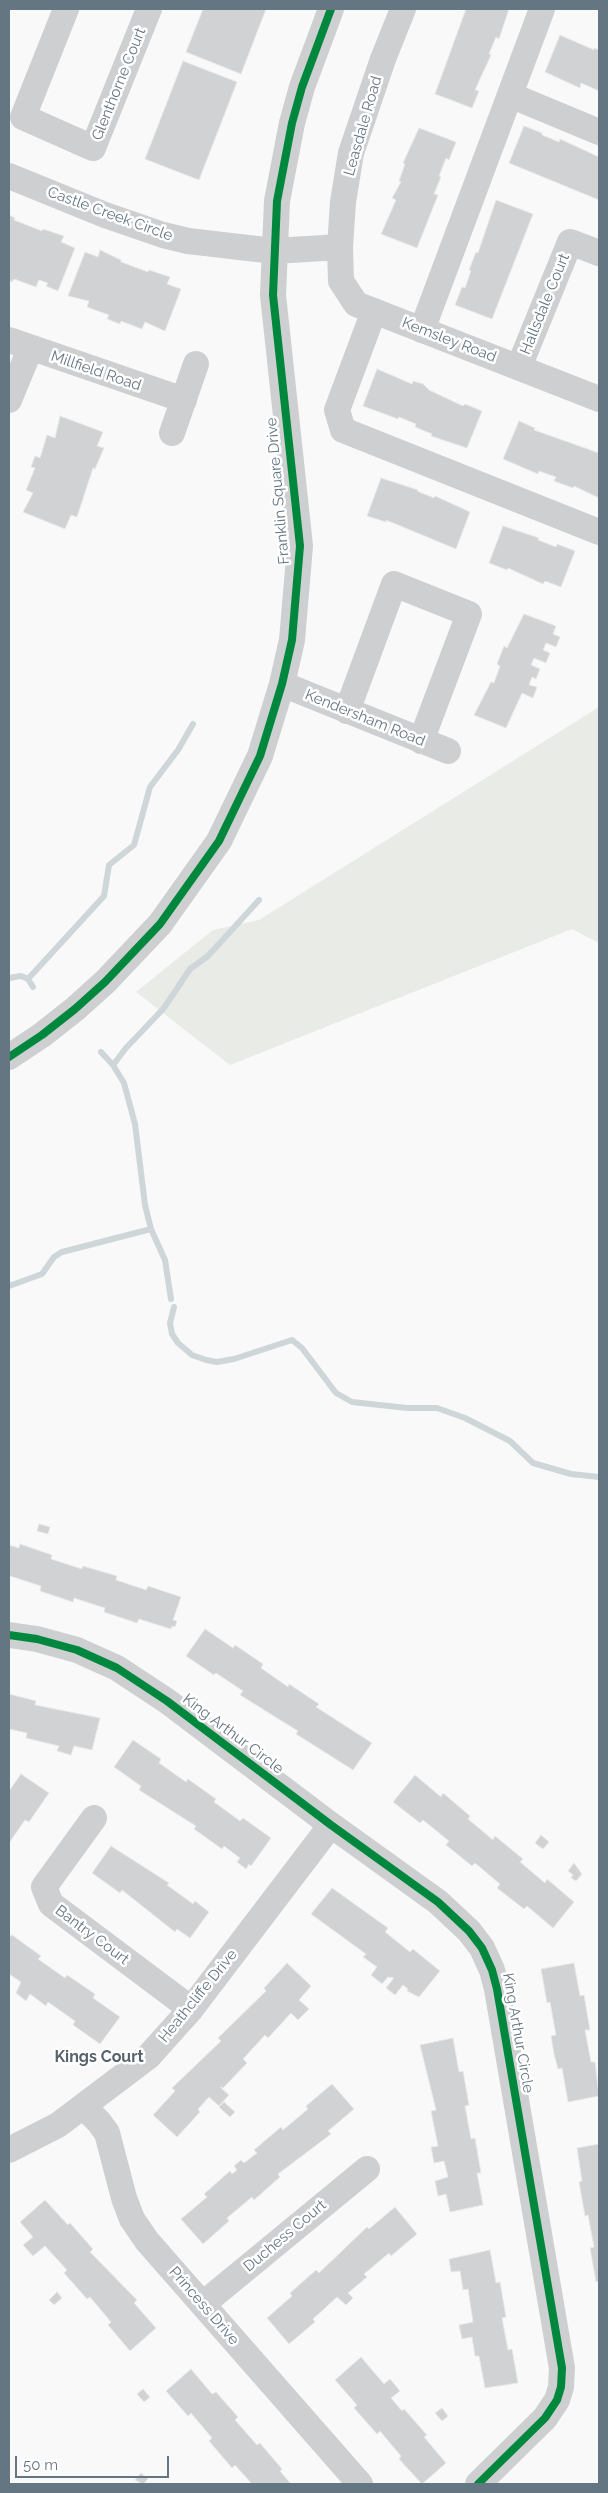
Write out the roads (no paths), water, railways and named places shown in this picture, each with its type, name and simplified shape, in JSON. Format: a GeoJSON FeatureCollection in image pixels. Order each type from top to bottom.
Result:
{"type":"FeatureCollection","features":[{"type":"Feature","properties":{"kind":"street","name":"Glenthorne Court"},"geometry":{"type":"LineString","coordinates":[[66,9],[23,117],[93,148],[149,9]]}},
{"type":"Feature","properties":{"kind":"street","name":"Franklin Square Drive"},"geometry":{"type":"LineString","coordinates":[[9,1057],[42,1035],[105,982],[160,924],[219,841],[260,756],[282,684],[292,640],[300,546],[272,295],[277,201],[290,130],[302,87],[331,9]]}},
{"type":"Feature","properties":{"kind":"street","name":"Leasdale Road"},"geometry":{"type":"LineString","coordinates":[[340,247],[343,202],[351,153],[380,67],[403,9]]}},
{"type":"Feature","properties":{"kind":"street"},"geometry":{"type":"LineString","coordinates":[[422,330],[542,9]]}},
{"type":"Feature","properties":{"kind":"street"},"geometry":{"type":"LineString","coordinates":[[510,95],[599,132]]}},
{"type":"Feature","properties":{"kind":"street","name":"Castle Creek Circle"},"geometry":{"type":"LineString","coordinates":[[9,176],[105,216],[163,235],[219,246],[274,251],[340,247]]}},
{"type":"Feature","properties":{"kind":"street","name":"Hallsdale Court"},"geometry":{"type":"LineString","coordinates":[[519,367],[570,242],[599,253]]}},
{"type":"Feature","properties":{"kind":"street","name":"Kemsley Road"},"geometry":{"type":"LineString","coordinates":[[340,247],[341,281],[356,304],[599,398]]}},
{"type":"Feature","properties":{"kind":"street"},"geometry":{"type":"LineString","coordinates":[[374,311],[337,410],[343,430],[599,532]]}},
{"type":"Feature","properties":{"kind":"street"},"geometry":{"type":"LineString","coordinates":[[9,400],[19,344]]}},
{"type":"Feature","properties":{"kind":"street","name":"Millfield Road"},"geometry":{"type":"LineString","coordinates":[[19,344],[184,400]]}},
{"type":"Feature","properties":{"kind":"street"},"geometry":{"type":"LineString","coordinates":[[172,433],[196,364]]}},
{"type":"Feature","properties":{"kind":"street"},"geometry":{"type":"LineString","coordinates":[[347,710],[394,584],[469,614],[421,740]]}},
{"type":"Feature","properties":{"kind":"street","name":"Kendersham Road"},"geometry":{"type":"LineString","coordinates":[[282,684],[448,751]]}},
{"type":"Feature","properties":{"kind":"street","name":"King Arthur Circle"},"geometry":{"type":"LineString","coordinates":[[9,1635],[37,1639],[77,1650],[116,1668],[166,1701],[438,1902],[457,1919],[482,1948],[492,1970],[497,1989],[562,2368],[562,2387],[557,2400],[544,2418],[478,2484]]}},
{"type":"Feature","properties":{"kind":"street","name":"Bantry Court"},"geometry":{"type":"LineString","coordinates":[[94,1818],[44,1887],[50,1904],[191,2009]]}},
{"type":"Feature","properties":{"kind":"street","name":"Heathcliffe Drive"},"geometry":{"type":"LineString","coordinates":[[9,2150],[58,2125],[84,2107],[148,2056],[191,2009],[330,1824]]}},
{"type":"Feature","properties":{"kind":"street","name":"Princess Drive"},"geometry":{"type":"LineString","coordinates":[[84,2107],[107,2133],[117,2176],[132,2219],[147,2242],[360,2484]]}},
{"type":"Feature","properties":{"kind":"street","name":"Duchess Court"},"geometry":{"type":"LineString","coordinates":[[203,2304],[367,2169]]}},
{"type":"Feature","properties":{"kind":"waterway"},"geometry":{"type":"LineString","coordinates":[[28,979],[104,896],[109,865],[134,845],[150,787],[178,750],[193,724]]}},
{"type":"Feature","properties":{"kind":"waterway"},"geometry":{"type":"LineString","coordinates":[[113,1065],[126,1048],[164,1008],[190,969],[208,956],[259,900]]}},
{"type":"Feature","properties":{"kind":"waterway"},"geometry":{"type":"LineString","coordinates":[[9,978],[21,976],[28,979],[33,987]]}},
{"type":"Feature","properties":{"kind":"waterway"},"geometry":{"type":"LineString","coordinates":[[101,1052],[113,1065],[124,1083],[135,1124],[145,1205],[151,1229],[165,1260],[171,1299]]}},
{"type":"Feature","properties":{"kind":"waterway"},"geometry":{"type":"LineString","coordinates":[[9,1286],[42,1274],[54,1257],[62,1252],[151,1229]]}},
{"type":"Feature","properties":{"kind":"waterway"},"geometry":{"type":"LineString","coordinates":[[174,1307],[170,1323],[172,1334],[178,1343],[192,1355],[217,1362],[234,1359],[292,1340],[302,1348],[336,1393],[352,1402],[407,1408],[437,1408],[465,1418],[510,1441],[533,1463],[571,1474],[599,1477]]}},
{"type":"Feature","properties":{"kind":"district","name":"Kings Court"},"geometry":{"type":"Point","coordinates":[99,2057]}}]}
